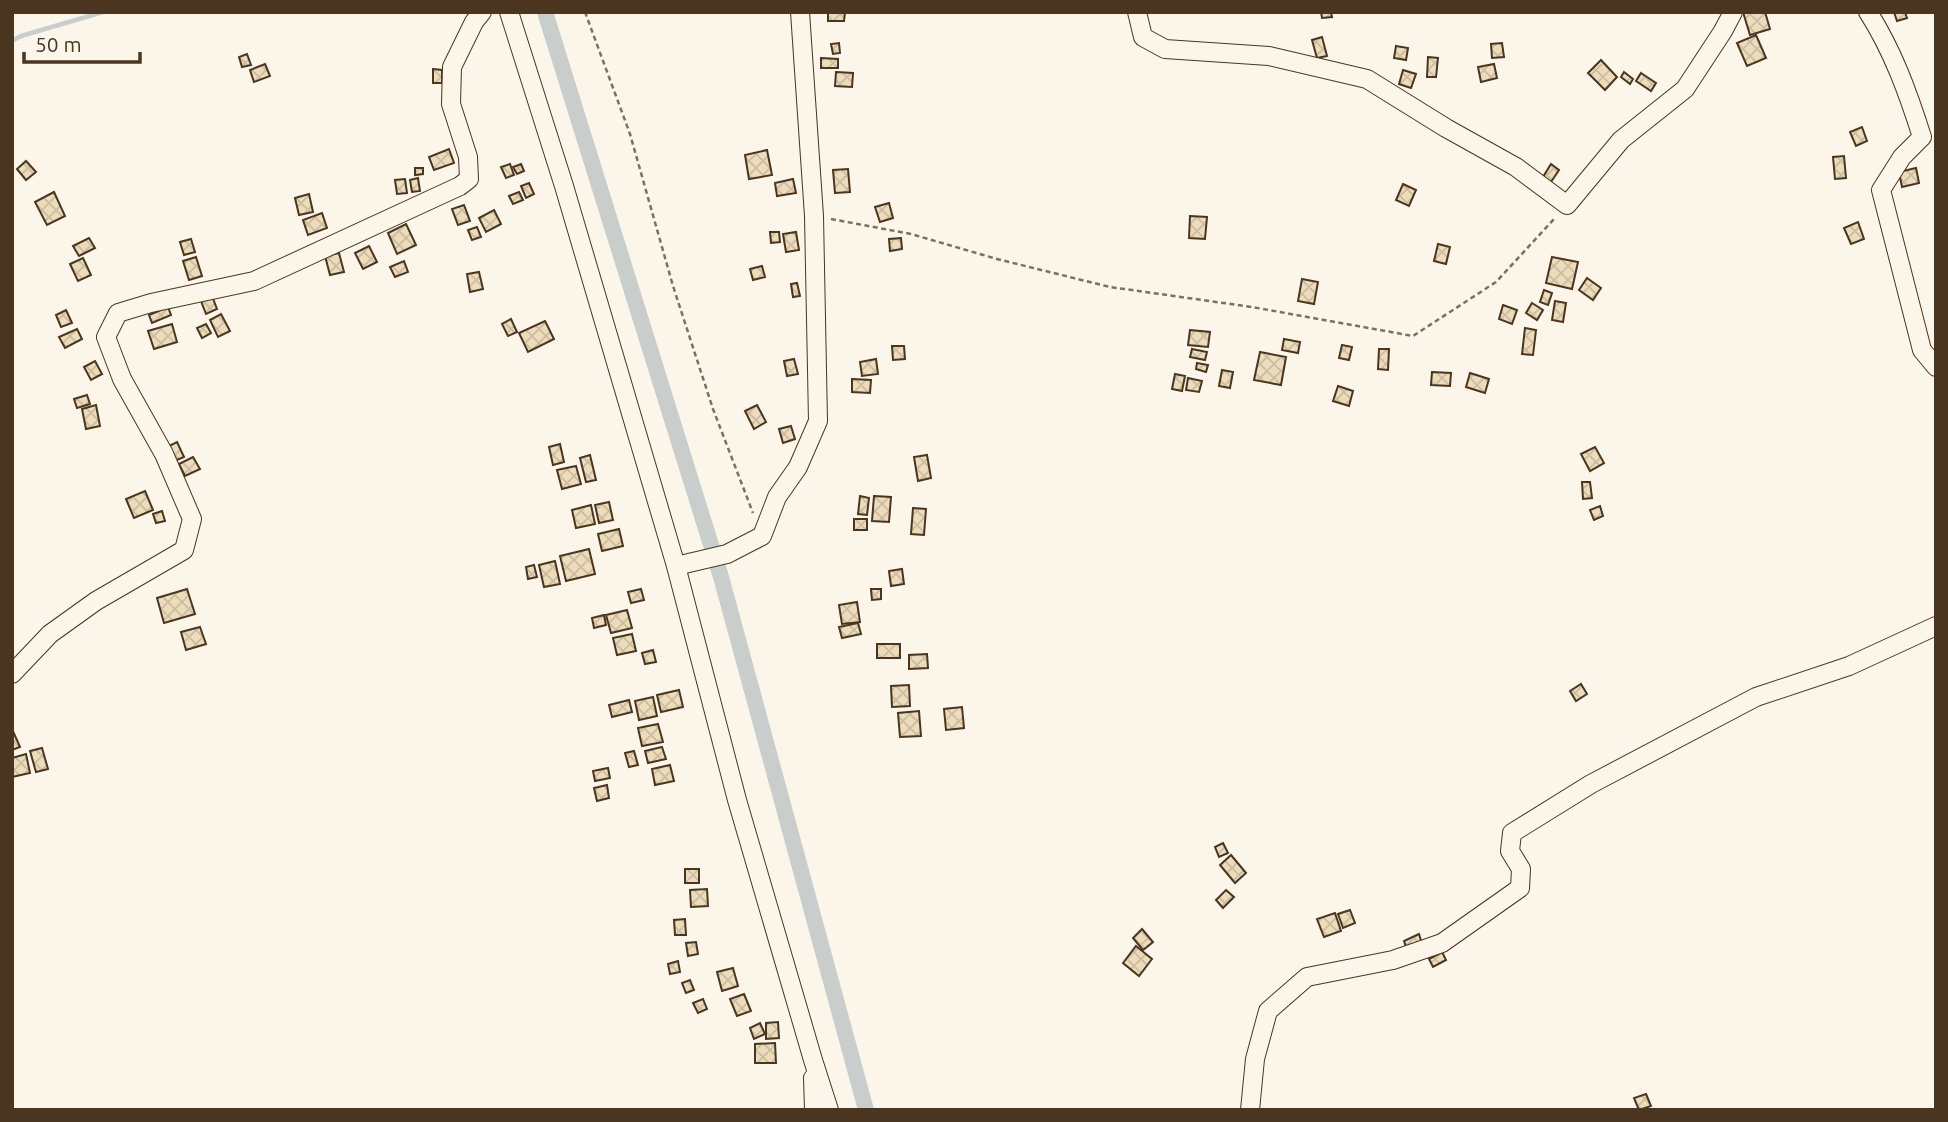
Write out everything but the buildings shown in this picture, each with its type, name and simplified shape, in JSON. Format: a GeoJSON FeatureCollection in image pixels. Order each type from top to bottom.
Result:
{"type":"FeatureCollection","features":[{"type":"Feature","properties":{"kind":"street"},"geometry":{"type":"LineString","coordinates":[[12,674],[50,634],[96,601],[184,550],[192,519],[164,454],[122,379],[106,337],[118,313],[150,303],[254,281],[460,186],[469,179],[468,156],[451,104],[452,67],[474,22],[482,12]]}},
{"type":"Feature","properties":{"kind":"street"},"geometry":{"type":"LineString","coordinates":[[509,12],[683,565],[737,800],[829,1110]]}},
{"type":"Feature","properties":{"kind":"street"},"geometry":{"type":"LineString","coordinates":[[683,565],[727,554],[762,536],[778,497],[798,467],[818,421],[814,216],[800,12]]}},
{"type":"Feature","properties":{"kind":"street"},"geometry":{"type":"LineString","coordinates":[[1137,12],[1143,37],[1165,49],[1269,56],[1367,79],[1516,167],[1567,205],[1620,140],[1685,89],[1733,12]]}},
{"type":"Feature","properties":{"kind":"street"},"geometry":{"type":"LineString","coordinates":[[1868,12],[1884,36],[1908,92],[1922,137],[1902,157],[1881,190],[1922,350],[1936,367]]}},
{"type":"Feature","properties":{"kind":"street"},"geometry":{"type":"LineString","coordinates":[[1250,1110],[1255,1059],[1268,1011],[1307,977],[1393,960],[1442,943],[1520,888],[1521,869],[1510,851],[1512,833],[1591,784],[1756,697],[1849,666],[1936,626]]}},
{"type":"Feature","properties":{"kind":"street"},"geometry":{"type":"LineString","coordinates":[[813,1060],[814,1110]]}},
{"type":"Feature","properties":{"kind":"path"},"geometry":{"type":"LineString","coordinates":[[585,12],[630,134],[673,286],[713,409],[762,536]]}},
{"type":"Feature","properties":{"kind":"path"},"geometry":{"type":"LineString","coordinates":[[814,216],[911,234],[997,259],[1110,286],[1252,307],[1413,336],[1496,282],[1567,205]]}},
{"type":"Feature","properties":{"kind":"waterway"},"geometry":{"type":"LineString","coordinates":[[12,41],[103,12]]}},
{"type":"Feature","properties":{"kind":"waterway"},"geometry":{"type":"LineString","coordinates":[[545,12],[721,577],[866,1110]]}}]}
